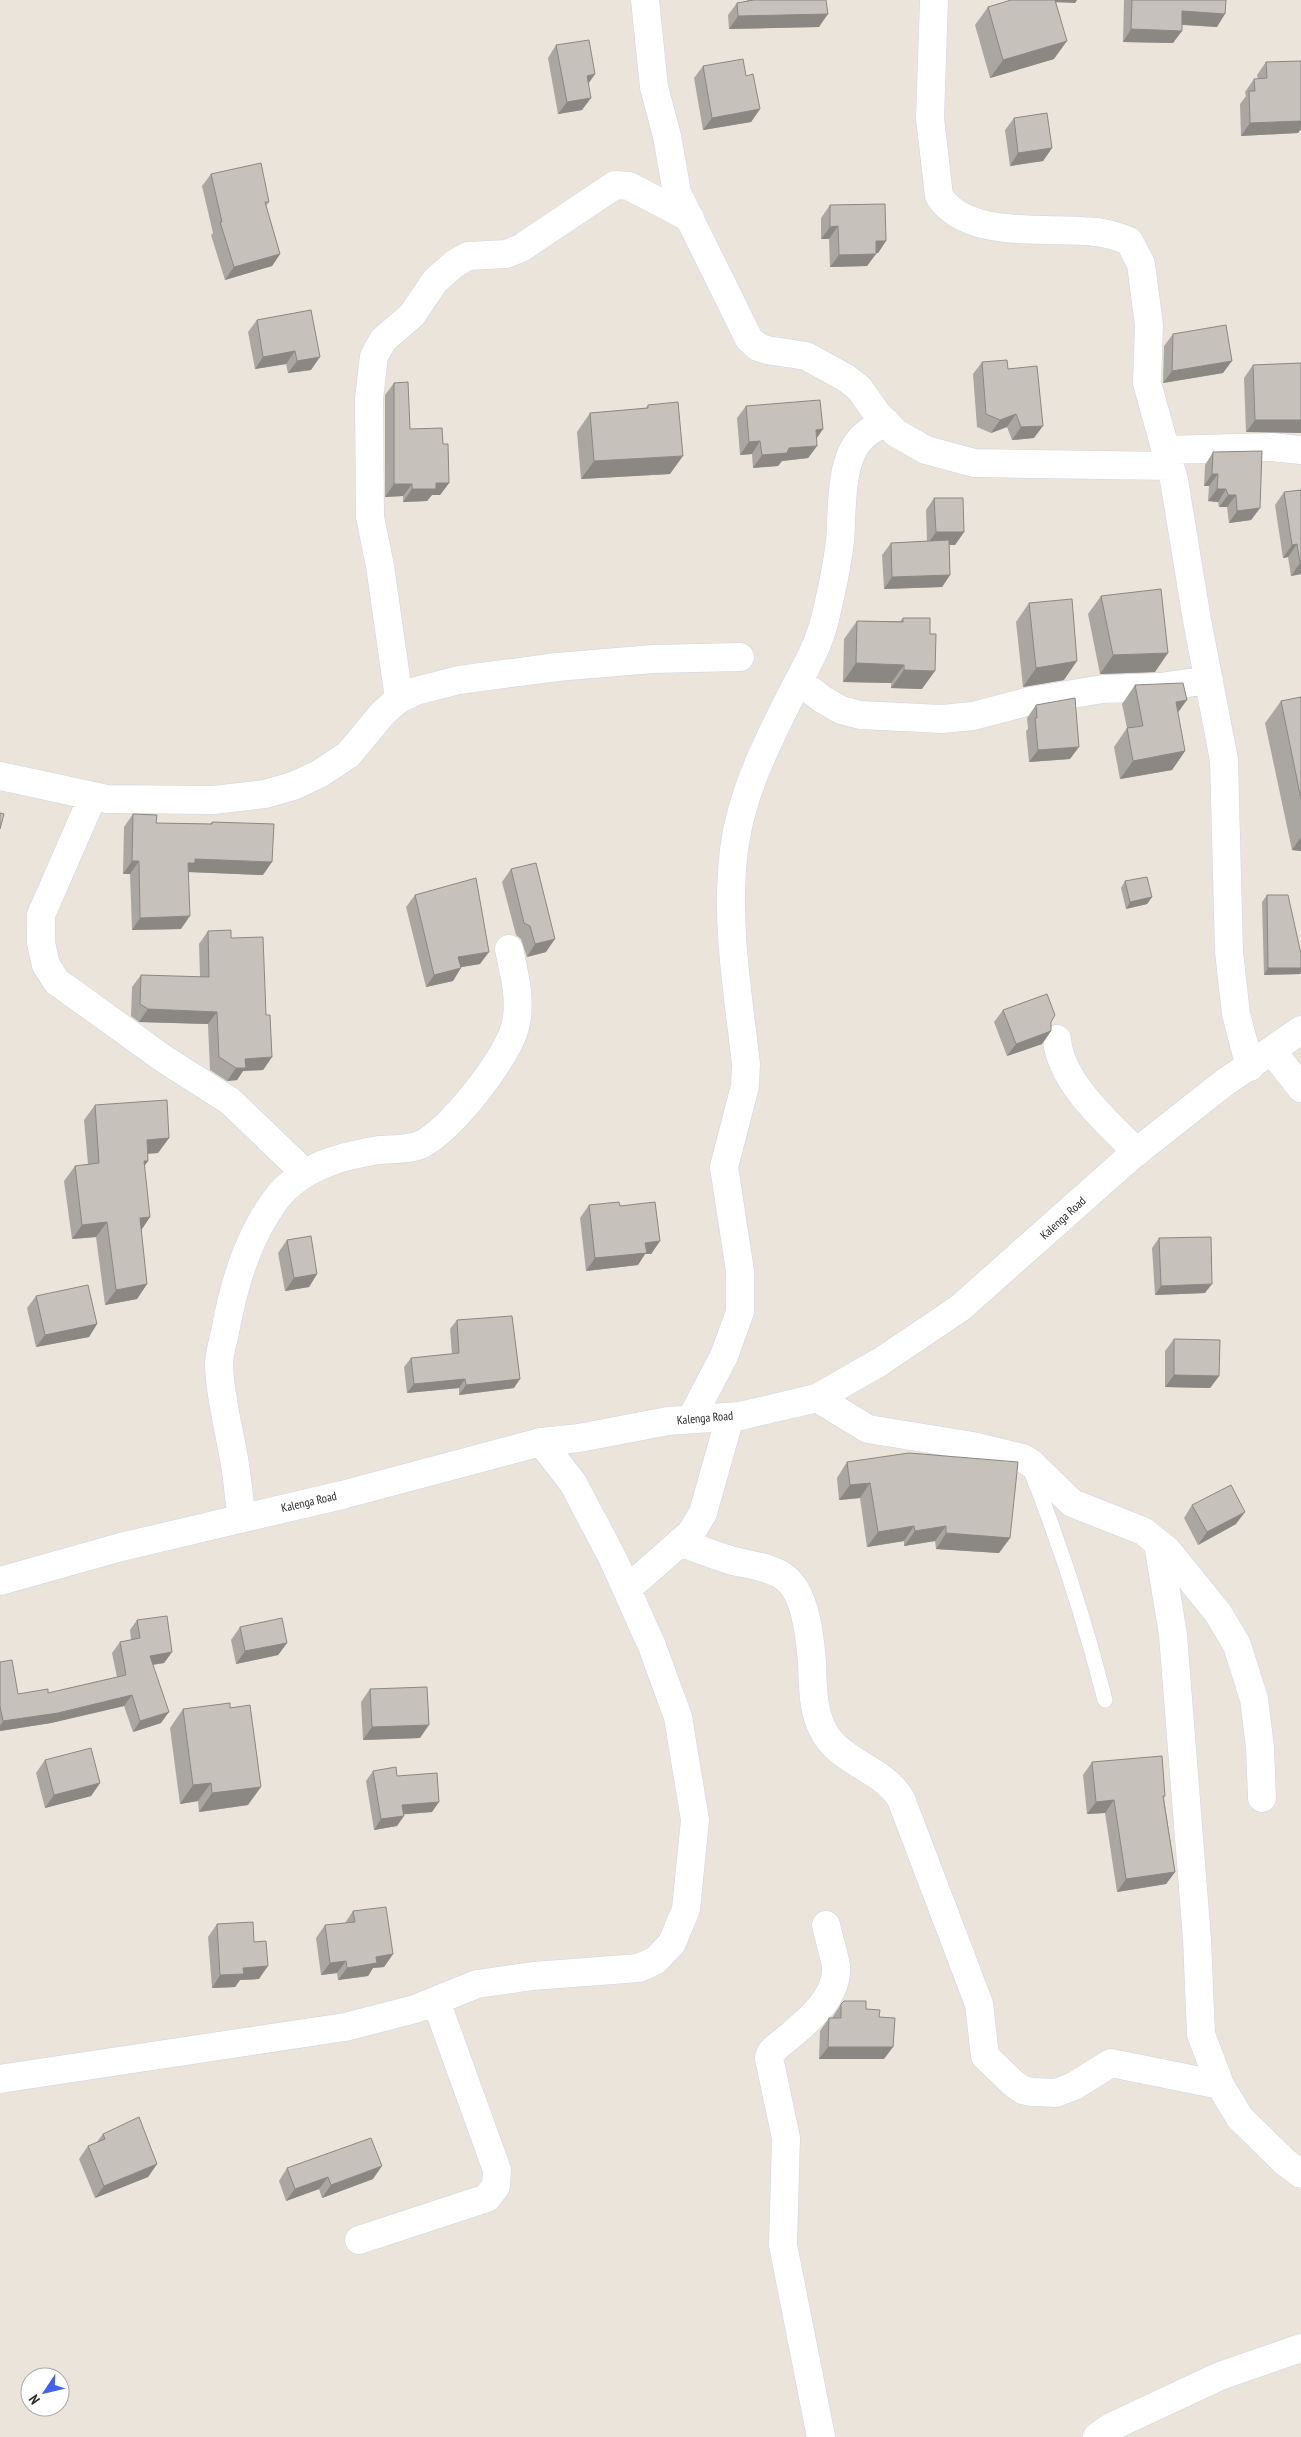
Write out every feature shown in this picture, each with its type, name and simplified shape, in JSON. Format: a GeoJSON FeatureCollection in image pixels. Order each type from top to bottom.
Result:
{"type":"FeatureCollection","features":[{"type":"Feature","properties":{"kind":"street"},"geometry":{"type":"LineString","coordinates":[[645,0],[654,87],[667,136],[677,193],[749,339],[758,347],[806,356],[835,371],[859,388],[896,433],[926,450],[974,463],[1168,458],[1262,448],[1301,450]]}},
{"type":"Feature","properties":{"kind":"street"},"geometry":{"type":"LineString","coordinates":[[934,0],[930,118],[940,196],[956,215],[977,222],[1009,229],[1098,232],[1129,242],[1141,264],[1149,324],[1147,383],[1168,458],[1224,760],[1229,952],[1236,1014],[1250,1067]]}},
{"type":"Feature","properties":{"kind":"street"},"geometry":{"type":"LineString","coordinates":[[399,699],[380,566],[370,517],[369,400],[376,349],[383,340],[412,315],[435,281],[454,264],[468,256],[506,254],[521,248],[616,185],[629,186],[690,218]]}},
{"type":"Feature","properties":{"kind":"street"},"geometry":{"type":"LineString","coordinates":[[691,1419],[724,1356],[740,1312],[740,1272],[724,1167],[745,1086],[746,1064],[729,919],[734,851],[739,815],[759,758],[799,681],[825,621],[840,542],[842,497],[847,466],[858,443],[865,435],[886,422]]}},
{"type":"Feature","properties":{"kind":"street"},"geometry":{"type":"LineString","coordinates":[[0,776],[107,799],[213,800],[264,794],[293,786],[319,774],[348,755],[383,713],[399,699],[416,691],[459,680],[558,667],[653,659],[740,657]]}},
{"type":"Feature","properties":{"kind":"street"},"geometry":{"type":"LineString","coordinates":[[799,681],[822,699],[842,710],[860,716],[942,719],[973,716],[1030,701],[1103,689],[1160,687],[1208,680]]}},
{"type":"Feature","properties":{"kind":"street"},"geometry":{"type":"LineString","coordinates":[[93,796],[41,914],[41,943],[46,965],[57,982],[164,1059],[230,1101],[305,1173]]}},
{"type":"Feature","properties":{"kind":"street"},"geometry":{"type":"LineString","coordinates":[[242,1518],[235,1465],[222,1400],[219,1363],[232,1293],[246,1252],[276,1200],[294,1180],[330,1161],[377,1151],[419,1146],[440,1133],[468,1102],[508,1047],[516,1024],[518,997],[509,949]]}},
{"type":"Feature","properties":{"kind":"street","name":"Kalenga Road"},"geometry":{"type":"LineString","coordinates":[[0,1581],[121,1547],[342,1495],[541,1442],[579,1438],[668,1421],[730,1417],[817,1398],[880,1362],[960,1308],[1137,1152],[1224,1083],[1250,1067],[1301,1030]]}},
{"type":"Feature","properties":{"kind":"street"},"geometry":{"type":"LineString","coordinates":[[1057,1039],[1058,1054],[1071,1077],[1100,1115],[1137,1152]]}},
{"type":"Feature","properties":{"kind":"street"},"geometry":{"type":"LineString","coordinates":[[1272,1050],[1301,1088]]}},
{"type":"Feature","properties":{"kind":"street"},"geometry":{"type":"LineString","coordinates":[[817,1398],[868,1429],[973,1446],[1026,1460],[1072,1503],[1143,1531],[1167,1550],[1201,1591],[1237,1645],[1254,1699],[1260,1747],[1262,1798]]}},
{"type":"Feature","properties":{"kind":"street"},"geometry":{"type":"LineString","coordinates":[[627,1589],[691,1533],[703,1513],[730,1417]]}},
{"type":"Feature","properties":{"kind":"street"},"geometry":{"type":"LineString","coordinates":[[0,2079],[345,2027],[415,2009],[486,1983],[532,1976],[639,1968],[656,1960],[672,1943],[686,1909],[695,1820],[678,1717],[652,1646],[627,1589],[573,1483],[541,1442]]}},
{"type":"Feature","properties":{"kind":"street"},"geometry":{"type":"LineString","coordinates":[[680,1542],[728,1560],[775,1572],[792,1584],[799,1596],[810,1638],[815,1709],[824,1732],[833,1746],[891,1787],[901,1799],[979,2004],[982,2048],[990,2062],[1014,2084],[1023,2090],[1032,2092],[1056,2093],[1074,2086],[1110,2063],[1220,2085]]}},
{"type":"Feature","properties":{"kind":"street"},"geometry":{"type":"LineString","coordinates":[[1158,1543],[1173,1635],[1197,1939],[1201,2034],[1220,2085],[1240,2118],[1285,2162],[1301,2174]]}},
{"type":"Feature","properties":{"kind":"street"},"geometry":{"type":"LineString","coordinates":[[821,2437],[783,2245],[786,2138],[769,2058],[771,2052],[819,2007],[830,1993],[836,1968],[826,1925]]}},
{"type":"Feature","properties":{"kind":"street"},"geometry":{"type":"LineString","coordinates":[[358,2240],[487,2198],[496,2186],[497,2170],[436,2001]]}},
{"type":"Feature","properties":{"kind":"street"},"geometry":{"type":"LineString","coordinates":[[1097,2437],[1111,2427],[1220,2376],[1301,2348]]}},
{"type":"Feature","properties":{"kind":"lane"},"geometry":{"type":"LineString","coordinates":[[1026,1460],[1052,1524],[1087,1629],[1105,1700]]}},
{"type":"Feature","properties":{"kind":"building"},"geometry":{"type":"Polygon","coordinates":[[[754,0],[826,0],[828,14],[738,16],[737,3],[754,0]]]}},
{"type":"Feature","properties":{"kind":"building"},"geometry":{"type":"Polygon","coordinates":[[[1011,0],[1055,0],[1067,41],[1003,60],[988,7],[1011,0]]]}},
{"type":"Feature","properties":{"kind":"building"},"geometry":{"type":"Polygon","coordinates":[[[1132,0],[1226,0],[1225,14],[1182,11],[1182,31],[1131,29],[1132,0]]]}},
{"type":"Feature","properties":{"kind":"building"},"geometry":{"type":"Polygon","coordinates":[[[589,40],[595,74],[587,76],[591,98],[567,102],[556,45],[589,40]]]}},
{"type":"Feature","properties":{"kind":"building"},"geometry":{"type":"Polygon","coordinates":[[[743,59],[746,76],[753,74],[760,109],[712,118],[703,66],[743,59]]]}},
{"type":"Feature","properties":{"kind":"building"},"geometry":{"type":"Polygon","coordinates":[[[1301,61],[1301,121],[1250,123],[1249,91],[1255,91],[1254,79],[1267,78],[1266,62],[1301,61]]]}},
{"type":"Feature","properties":{"kind":"building"},"geometry":{"type":"Polygon","coordinates":[[[1047,113],[1052,148],[1018,153],[1014,118],[1047,113]]]}},
{"type":"Feature","properties":{"kind":"building"},"geometry":{"type":"Polygon","coordinates":[[[261,163],[269,202],[265,202],[280,254],[234,267],[220,222],[222,222],[211,174],[261,163]]]}},
{"type":"Feature","properties":{"kind":"building"},"geometry":{"type":"Polygon","coordinates":[[[885,204],[886,241],[876,241],[876,254],[839,255],[838,226],[830,227],[830,205],[885,204]]]}},
{"type":"Feature","properties":{"kind":"building"},"geometry":{"type":"Polygon","coordinates":[[[311,310],[320,357],[297,361],[295,351],[263,357],[257,320],[311,310]]]}},
{"type":"Feature","properties":{"kind":"building"},"geometry":{"type":"Polygon","coordinates":[[[1226,325],[1232,361],[1172,371],[1173,334],[1226,325]]]}},
{"type":"Feature","properties":{"kind":"building"},"geometry":{"type":"Polygon","coordinates":[[[1007,360],[1008,369],[1037,366],[1043,426],[1021,427],[1016,414],[1000,420],[986,414],[982,362],[1007,360]]]}},
{"type":"Feature","properties":{"kind":"building"},"geometry":{"type":"Polygon","coordinates":[[[1301,363],[1301,420],[1255,420],[1253,365],[1301,363]]]}},
{"type":"Feature","properties":{"kind":"building"},"geometry":{"type":"Polygon","coordinates":[[[408,382],[410,429],[442,428],[443,444],[448,444],[449,483],[436,483],[436,489],[412,489],[412,484],[394,484],[394,383],[408,382]]]}},
{"type":"Feature","properties":{"kind":"building"},"geometry":{"type":"Polygon","coordinates":[[[820,400],[823,429],[816,430],[817,446],[789,448],[787,453],[762,455],[760,441],[749,442],[746,406],[820,400]]]}},
{"type":"Feature","properties":{"kind":"building"},"geometry":{"type":"Polygon","coordinates":[[[678,402],[683,456],[594,461],[590,413],[648,408],[648,405],[678,402]]]}},
{"type":"Feature","properties":{"kind":"building"},"geometry":{"type":"Polygon","coordinates":[[[1262,451],[1260,508],[1237,511],[1236,495],[1228,495],[1226,489],[1217,489],[1218,474],[1212,474],[1213,452],[1262,451]]]}},
{"type":"Feature","properties":{"kind":"building"},"geometry":{"type":"Polygon","coordinates":[[[1301,490],[1300,563],[1297,544],[1292,545],[1284,492],[1301,490]]]}},
{"type":"Feature","properties":{"kind":"building"},"geometry":{"type":"Polygon","coordinates":[[[934,498],[963,498],[964,532],[936,532],[934,498]]]}},
{"type":"Feature","properties":{"kind":"building"},"geometry":{"type":"Polygon","coordinates":[[[949,540],[950,575],[892,577],[891,543],[949,540]]]}},
{"type":"Feature","properties":{"kind":"building"},"geometry":{"type":"Polygon","coordinates":[[[1161,589],[1168,653],[1113,655],[1101,596],[1161,589]]]}},
{"type":"Feature","properties":{"kind":"building"},"geometry":{"type":"Polygon","coordinates":[[[1072,599],[1077,661],[1036,668],[1029,603],[1072,599]]]}},
{"type":"Feature","properties":{"kind":"building"},"geometry":{"type":"Polygon","coordinates":[[[903,618],[930,618],[930,634],[936,634],[935,671],[904,670],[904,665],[856,663],[857,621],[903,622],[903,618]]]}},
{"type":"Feature","properties":{"kind":"building"},"geometry":{"type":"Polygon","coordinates":[[[1183,683],[1187,700],[1176,702],[1185,751],[1133,761],[1127,728],[1143,726],[1135,685],[1183,683]]]}},
{"type":"Feature","properties":{"kind":"building"},"geometry":{"type":"Polygon","coordinates":[[[1301,697],[1301,799],[1281,701],[1301,697]]]}},
{"type":"Feature","properties":{"kind":"building"},"geometry":{"type":"Polygon","coordinates":[[[1075,698],[1079,747],[1038,750],[1035,718],[1037,718],[1036,705],[1075,698]]]}},
{"type":"Feature","properties":{"kind":"building"},"geometry":{"type":"Polygon","coordinates":[[[0,813],[4,814],[0,829],[0,813]]]}},
{"type":"Feature","properties":{"kind":"building"},"geometry":{"type":"Polygon","coordinates":[[[133,814],[157,815],[156,823],[274,824],[272,862],[195,859],[195,863],[188,863],[190,916],[140,918],[139,861],[132,861],[133,814]]]}},
{"type":"Feature","properties":{"kind":"building"},"geometry":{"type":"Polygon","coordinates":[[[536,863],[555,939],[535,944],[530,926],[524,923],[511,869],[536,863]]]}},
{"type":"Feature","properties":{"kind":"building"},"geometry":{"type":"Polygon","coordinates":[[[1147,877],[1152,897],[1130,902],[1125,881],[1147,877]]]}},
{"type":"Feature","properties":{"kind":"building"},"geometry":{"type":"Polygon","coordinates":[[[476,878],[489,952],[458,957],[461,968],[434,975],[415,895],[476,878]]]}},
{"type":"Feature","properties":{"kind":"building"},"geometry":{"type":"Polygon","coordinates":[[[1267,895],[1288,895],[1301,954],[1301,968],[1268,968],[1267,895]]]}},
{"type":"Feature","properties":{"kind":"building"},"geometry":{"type":"Polygon","coordinates":[[[231,930],[231,938],[263,937],[266,1015],[270,1015],[272,1057],[245,1059],[246,1068],[236,1068],[219,1057],[217,1012],[148,1009],[140,1004],[141,975],[209,977],[208,931],[231,930]]]}},
{"type":"Feature","properties":{"kind":"building"},"geometry":{"type":"Polygon","coordinates":[[[1047,994],[1055,1015],[1051,1022],[1051,1031],[1016,1044],[1003,1010],[1047,994]]]}},
{"type":"Feature","properties":{"kind":"building"},"geometry":{"type":"Polygon","coordinates":[[[167,1100],[169,1138],[147,1140],[148,1161],[144,1161],[150,1217],[140,1218],[147,1284],[116,1290],[107,1222],[82,1225],[75,1166],[99,1163],[95,1105],[167,1100]]]}},
{"type":"Feature","properties":{"kind":"building"},"geometry":{"type":"Polygon","coordinates":[[[619,1202],[620,1206],[655,1202],[660,1241],[645,1243],[647,1253],[595,1258],[589,1205],[619,1202]]]}},
{"type":"Feature","properties":{"kind":"building"},"geometry":{"type":"Polygon","coordinates":[[[311,1236],[317,1274],[294,1278],[287,1240],[311,1236]]]}},
{"type":"Feature","properties":{"kind":"building"},"geometry":{"type":"Polygon","coordinates":[[[1211,1237],[1212,1284],[1161,1286],[1159,1238],[1211,1237]]]}},
{"type":"Feature","properties":{"kind":"building"},"geometry":{"type":"Polygon","coordinates":[[[88,1285],[97,1324],[45,1335],[36,1296],[88,1285]]]}},
{"type":"Feature","properties":{"kind":"building"},"geometry":{"type":"Polygon","coordinates":[[[512,1316],[520,1379],[466,1385],[465,1379],[414,1384],[411,1358],[459,1353],[457,1320],[512,1316]]]}},
{"type":"Feature","properties":{"kind":"building"},"geometry":{"type":"Polygon","coordinates":[[[1174,1339],[1220,1340],[1219,1376],[1174,1375],[1174,1339]]]}},
{"type":"Feature","properties":{"kind":"building"},"geometry":{"type":"Polygon","coordinates":[[[909,1453],[1018,1462],[1010,1538],[946,1533],[946,1526],[915,1531],[914,1526],[878,1532],[870,1483],[850,1485],[847,1462],[909,1453]]]}},
{"type":"Feature","properties":{"kind":"building"},"geometry":{"type":"Polygon","coordinates":[[[1231,1485],[1245,1512],[1207,1532],[1192,1505],[1231,1485]]]}},
{"type":"Feature","properties":{"kind":"building"},"geometry":{"type":"Polygon","coordinates":[[[167,1616],[172,1652],[150,1656],[169,1712],[140,1721],[132,1695],[58,1713],[3,1721],[0,1706],[0,1662],[12,1660],[18,1694],[48,1689],[48,1693],[126,1675],[120,1642],[140,1638],[137,1620],[167,1616]]]}},
{"type":"Feature","properties":{"kind":"building"},"geometry":{"type":"Polygon","coordinates":[[[282,1618],[287,1643],[245,1651],[240,1627],[282,1618]]]}},
{"type":"Feature","properties":{"kind":"building"},"geometry":{"type":"Polygon","coordinates":[[[427,1687],[429,1725],[372,1727],[370,1689],[427,1687]]]}},
{"type":"Feature","properties":{"kind":"building"},"geometry":{"type":"Polygon","coordinates":[[[230,1703],[230,1708],[250,1705],[261,1787],[212,1793],[211,1783],[193,1785],[183,1709],[230,1703]]]}},
{"type":"Feature","properties":{"kind":"building"},"geometry":{"type":"Polygon","coordinates":[[[91,1748],[100,1783],[54,1795],[45,1760],[91,1748]]]}},
{"type":"Feature","properties":{"kind":"building"},"geometry":{"type":"Polygon","coordinates":[[[1162,1756],[1165,1796],[1163,1796],[1175,1872],[1126,1879],[1114,1800],[1096,1802],[1092,1762],[1162,1756]]]}},
{"type":"Feature","properties":{"kind":"building"},"geometry":{"type":"Polygon","coordinates":[[[396,1767],[397,1776],[437,1773],[439,1802],[402,1805],[404,1816],[381,1819],[373,1771],[396,1767]]]}},
{"type":"Feature","properties":{"kind":"building"},"geometry":{"type":"Polygon","coordinates":[[[386,1907],[393,1954],[376,1957],[377,1963],[347,1968],[346,1961],[330,1963],[325,1925],[355,1922],[353,1911],[386,1907]]]}},
{"type":"Feature","properties":{"kind":"building"},"geometry":{"type":"Polygon","coordinates":[[[253,1922],[254,1942],[266,1941],[268,1966],[243,1968],[244,1974],[220,1975],[217,1924],[253,1922]]]}},
{"type":"Feature","properties":{"kind":"building"},"geometry":{"type":"Polygon","coordinates":[[[844,2001],[866,2001],[866,2009],[880,2010],[879,2017],[895,2018],[893,2047],[828,2047],[829,2018],[841,2018],[841,2004],[844,2001]]]}},
{"type":"Feature","properties":{"kind":"building"},"geometry":{"type":"Polygon","coordinates":[[[139,2117],[157,2164],[104,2186],[88,2146],[105,2139],[103,2134],[139,2117]]]}},
{"type":"Feature","properties":{"kind":"building"},"geometry":{"type":"Polygon","coordinates":[[[371,2138],[382,2166],[331,2185],[328,2177],[295,2189],[287,2168],[371,2138]]]}}]}
